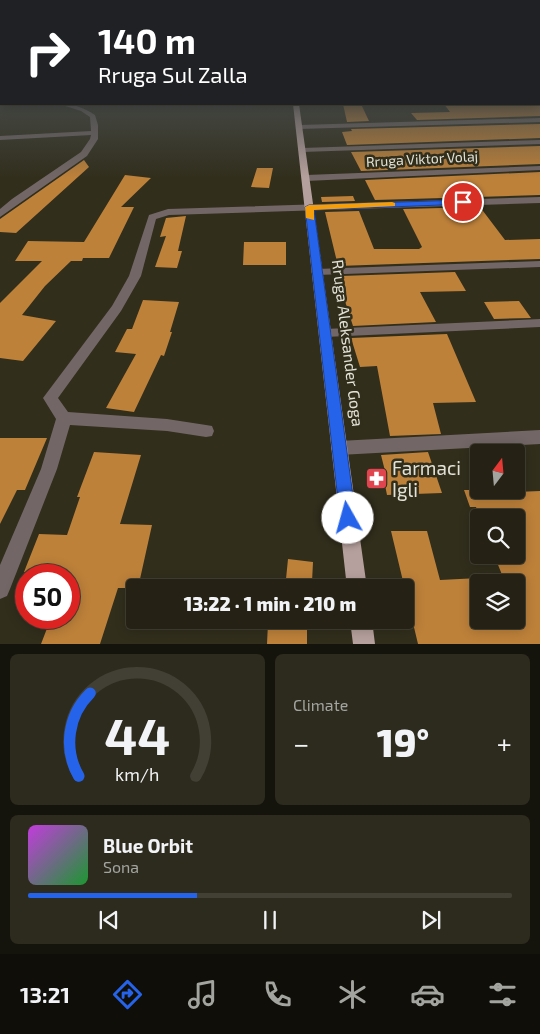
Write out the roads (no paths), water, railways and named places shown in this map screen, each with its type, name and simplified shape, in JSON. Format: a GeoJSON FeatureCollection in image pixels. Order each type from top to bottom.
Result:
{"type":"FeatureCollection","features":[{"type":"Feature","properties":{"kind":"main road","name":"Rruga Aleksander Goga"},"geometry":{"type":"LineString","coordinates":[[298,118],[356,579]]}},
{"type":"Feature","properties":{"kind":"main road"},"geometry":{"type":"LineString","coordinates":[[362,629],[364,644]]}},
{"type":"Feature","properties":{"kind":"street"},"geometry":{"type":"LineString","coordinates":[[0,214],[14,201],[84,154],[94,139],[93,118]]}},
{"type":"Feature","properties":{"kind":"street"},"geometry":{"type":"LineString","coordinates":[[299,127],[540,120]]}},
{"type":"Feature","properties":{"kind":"street"},"geometry":{"type":"LineString","coordinates":[[0,138],[94,133]]}},
{"type":"Feature","properties":{"kind":"street"},"geometry":{"type":"LineString","coordinates":[[302,150],[540,142]]}},
{"type":"Feature","properties":{"kind":"street","name":"Rruga Viktor Volaj"},"geometry":{"type":"LineString","coordinates":[[306,178],[540,168]]}},
{"type":"Feature","properties":{"kind":"street"},"geometry":{"type":"LineString","coordinates":[[64,418],[50,398],[117,308],[135,276],[152,217],[168,212],[540,200]]}},
{"type":"Feature","properties":{"kind":"street"},"geometry":{"type":"LineString","coordinates":[[317,272],[540,264]]}},
{"type":"Feature","properties":{"kind":"street"},"geometry":{"type":"LineString","coordinates":[[325,333],[540,323]]}},
{"type":"Feature","properties":{"kind":"street"},"geometry":{"type":"LineString","coordinates":[[64,418],[168,425],[206,431]]}},
{"type":"Feature","properties":{"kind":"street"},"geometry":{"type":"LineString","coordinates":[[0,589],[49,469],[64,418]]}},
{"type":"Feature","properties":{"kind":"street"},"geometry":{"type":"LineString","coordinates":[[340,448],[540,437]]}},
{"type":"Feature","properties":{"kind":"place","name":"Farmaci Igli"},"geometry":{"type":"Point","coordinates":[376,479]}}]}
